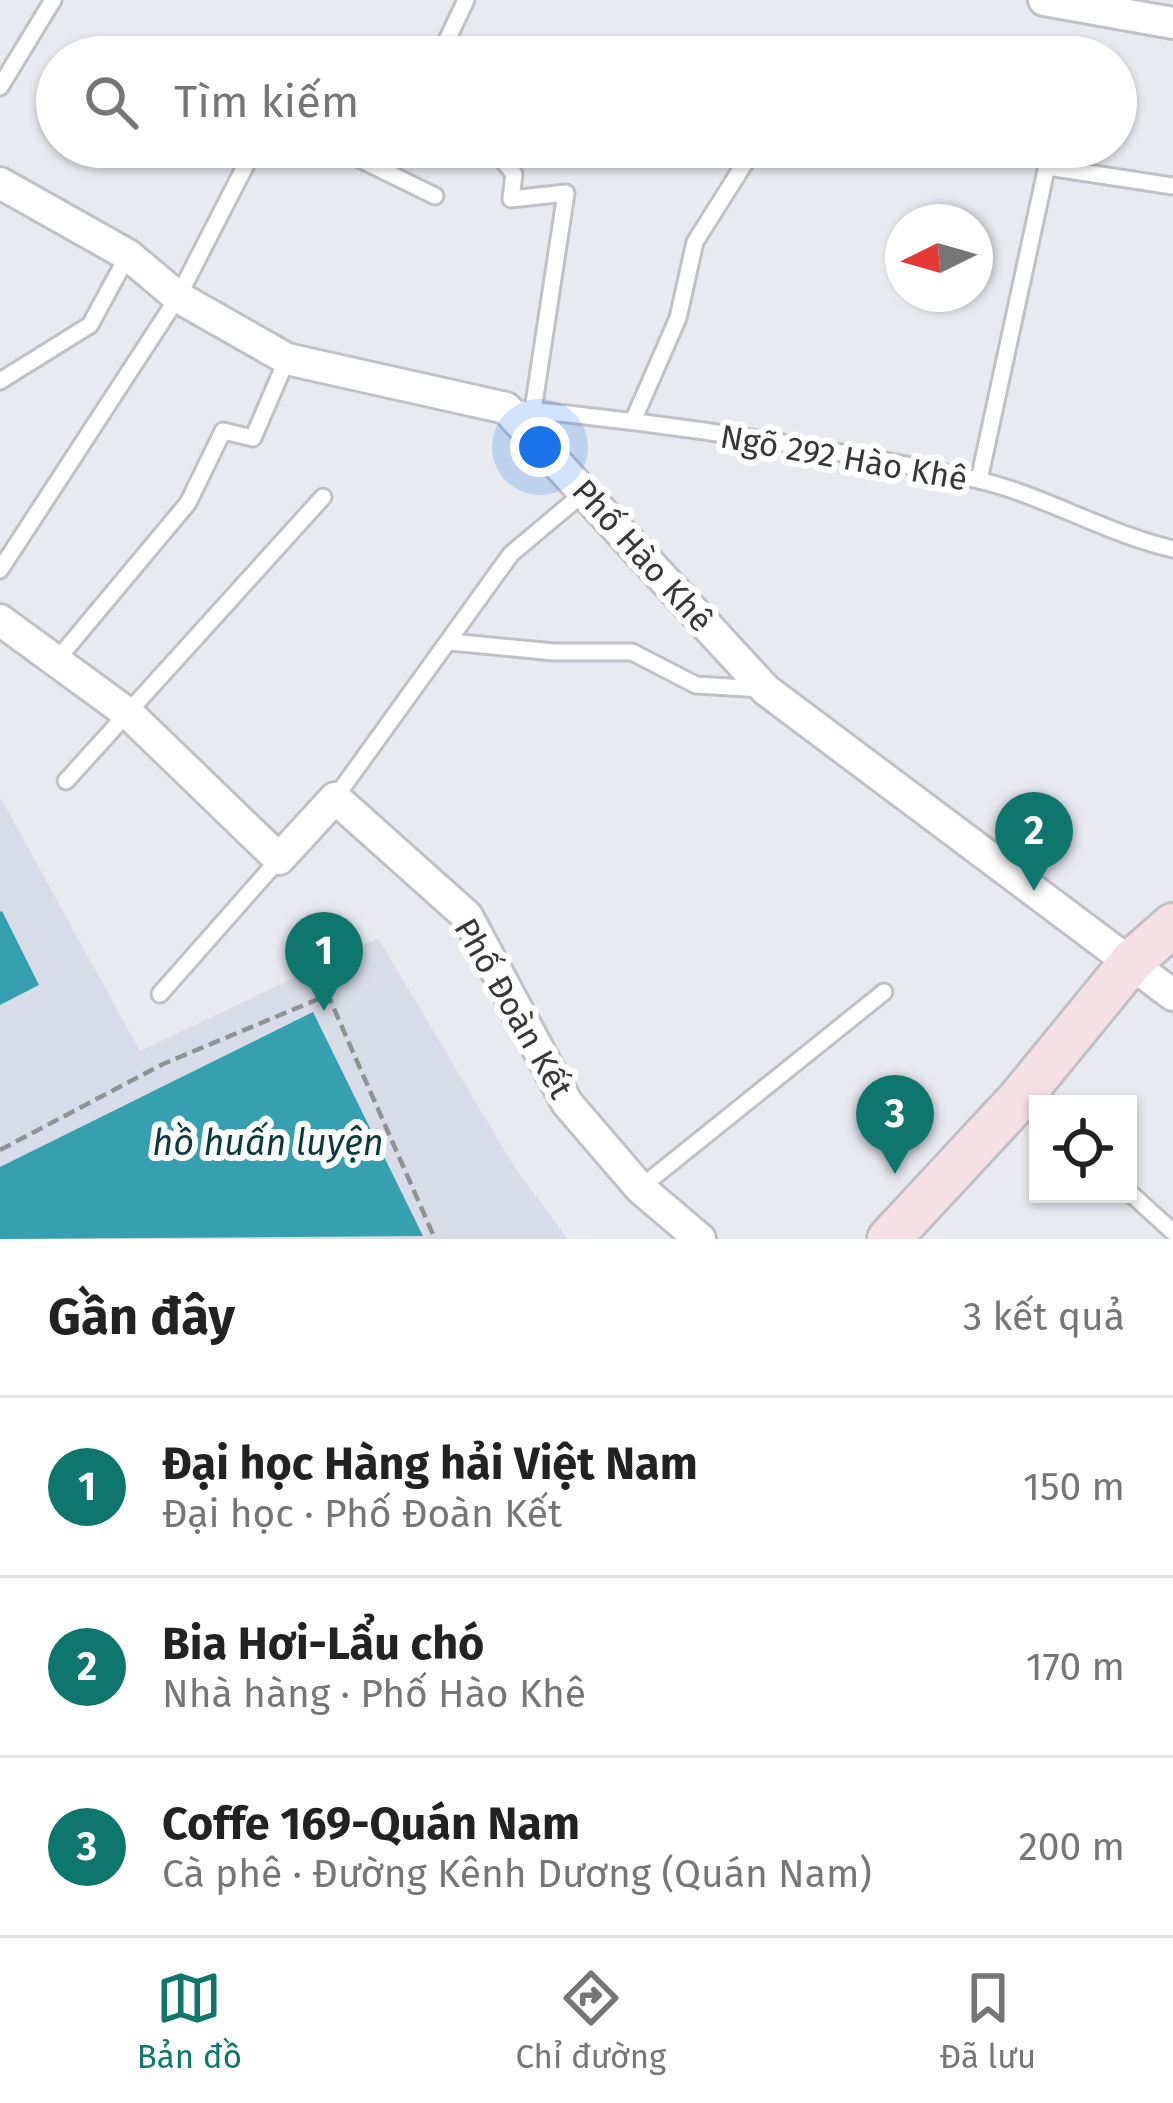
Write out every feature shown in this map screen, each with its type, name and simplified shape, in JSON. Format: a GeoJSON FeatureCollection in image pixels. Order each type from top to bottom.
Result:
{"type":"FeatureCollection","features":[{"type":"Feature","properties":{"kind":"street"},"geometry":{"type":"LineString","coordinates":[[1045,0],[1173,23]]}},
{"type":"Feature","properties":{"kind":"street"},"geometry":{"type":"LineString","coordinates":[[0,183],[128,255],[178,297],[287,359],[519,409]]}},
{"type":"Feature","properties":{"kind":"street","name":"Phố Hào Khê"},"geometry":{"type":"LineString","coordinates":[[519,409],[586,491],[766,690],[1173,995]]}},
{"type":"Feature","properties":{"kind":"street"},"geometry":{"type":"LineString","coordinates":[[0,620],[130,715],[279,859],[335,798]]}},
{"type":"Feature","properties":{"kind":"street","name":"Phố Đoàn Kết"},"geometry":{"type":"LineString","coordinates":[[335,798],[467,916],[566,1103],[640,1188],[700,1239]]}},
{"type":"Feature","properties":{"kind":"street"},"geometry":{"type":"LineString","coordinates":[[1036,1095],[1132,961],[1173,926]]}},
{"type":"Feature","properties":{"kind":"street"},"geometry":{"type":"LineString","coordinates":[[889,1239],[1029,1105]]}},
{"type":"Feature","properties":{"kind":"lane"},"geometry":{"type":"LineString","coordinates":[[0,86],[53,0]]}},
{"type":"Feature","properties":{"kind":"lane"},"geometry":{"type":"LineString","coordinates":[[449,36],[466,0]]}},
{"type":"Feature","properties":{"kind":"lane"},"geometry":{"type":"LineString","coordinates":[[0,570],[178,297],[244,168]]}},
{"type":"Feature","properties":{"kind":"lane"},"geometry":{"type":"LineString","coordinates":[[378,168],[435,196]]}},
{"type":"Feature","properties":{"kind":"lane"},"geometry":{"type":"LineString","coordinates":[[509,168],[514,174],[511,199],[566,193],[519,409]]}},
{"type":"Feature","properties":{"kind":"lane"},"geometry":{"type":"LineString","coordinates":[[633,421],[678,318],[695,242],[742,168]]}},
{"type":"Feature","properties":{"kind":"lane"},"geometry":{"type":"LineString","coordinates":[[979,480],[1048,168]]}},
{"type":"Feature","properties":{"kind":"lane"},"geometry":{"type":"LineString","coordinates":[[1055,168],[1173,185]]}},
{"type":"Feature","properties":{"kind":"lane"},"geometry":{"type":"LineString","coordinates":[[0,381],[90,325],[128,255]]}},
{"type":"Feature","properties":{"kind":"lane"},"geometry":{"type":"LineString","coordinates":[[56,662],[188,503],[224,431],[253,438],[287,359]]}},
{"type":"Feature","properties":{"kind":"lane","name":"Ngõ 292 Hào Khê"},"geometry":{"type":"LineString","coordinates":[[519,409],[633,421],[979,480],[1127,538],[1173,549]]}},
{"type":"Feature","properties":{"kind":"lane"},"geometry":{"type":"LineString","coordinates":[[335,798],[511,554],[586,491]]}},
{"type":"Feature","properties":{"kind":"lane"},"geometry":{"type":"LineString","coordinates":[[66,781],[322,497]]}},
{"type":"Feature","properties":{"kind":"lane"},"geometry":{"type":"LineString","coordinates":[[450,642],[554,652],[632,652],[696,685],[766,690]]}},
{"type":"Feature","properties":{"kind":"lane"},"geometry":{"type":"LineString","coordinates":[[160,994],[279,859]]}},
{"type":"Feature","properties":{"kind":"lane"},"geometry":{"type":"LineString","coordinates":[[640,1188],[884,992]]}},
{"type":"Feature","properties":{"kind":"lane"},"geometry":{"type":"LineString","coordinates":[[1137,1198],[1173,1232]]}},
{"type":"Feature","properties":{"kind":"path"},"geometry":{"type":"LineString","coordinates":[[0,1150],[163,1064],[328,995],[435,1239]]}},
{"type":"Feature","properties":{"kind":"shaded area"},"geometry":{"type":"Polygon","coordinates":[[[0,797],[140,1051],[378,938],[515,1168],[568,1239],[0,1239],[0,797]]]}},
{"type":"Feature","properties":{"kind":"water"},"geometry":{"type":"Polygon","coordinates":[[[0,912],[39,985],[0,1005],[0,912]]]}},
{"type":"Feature","properties":{"kind":"water","name":"hồ huấn luyện"},"geometry":{"type":"Polygon","coordinates":[[[313,1012],[423,1236],[0,1239],[0,1167],[313,1012]]]}},
{"type":"Feature","properties":{"kind":"place","name":"Bia Hơi-Lẩu chó"},"geometry":{"type":"Point","coordinates":[1034,891]}},
{"type":"Feature","properties":{"kind":"place","name":"Đại học Hàng hải Việt Nam"},"geometry":{"type":"Point","coordinates":[324,1011]}},
{"type":"Feature","properties":{"kind":"place","name":"Coffe 169-Quán Nam"},"geometry":{"type":"Point","coordinates":[895,1174]}}]}
